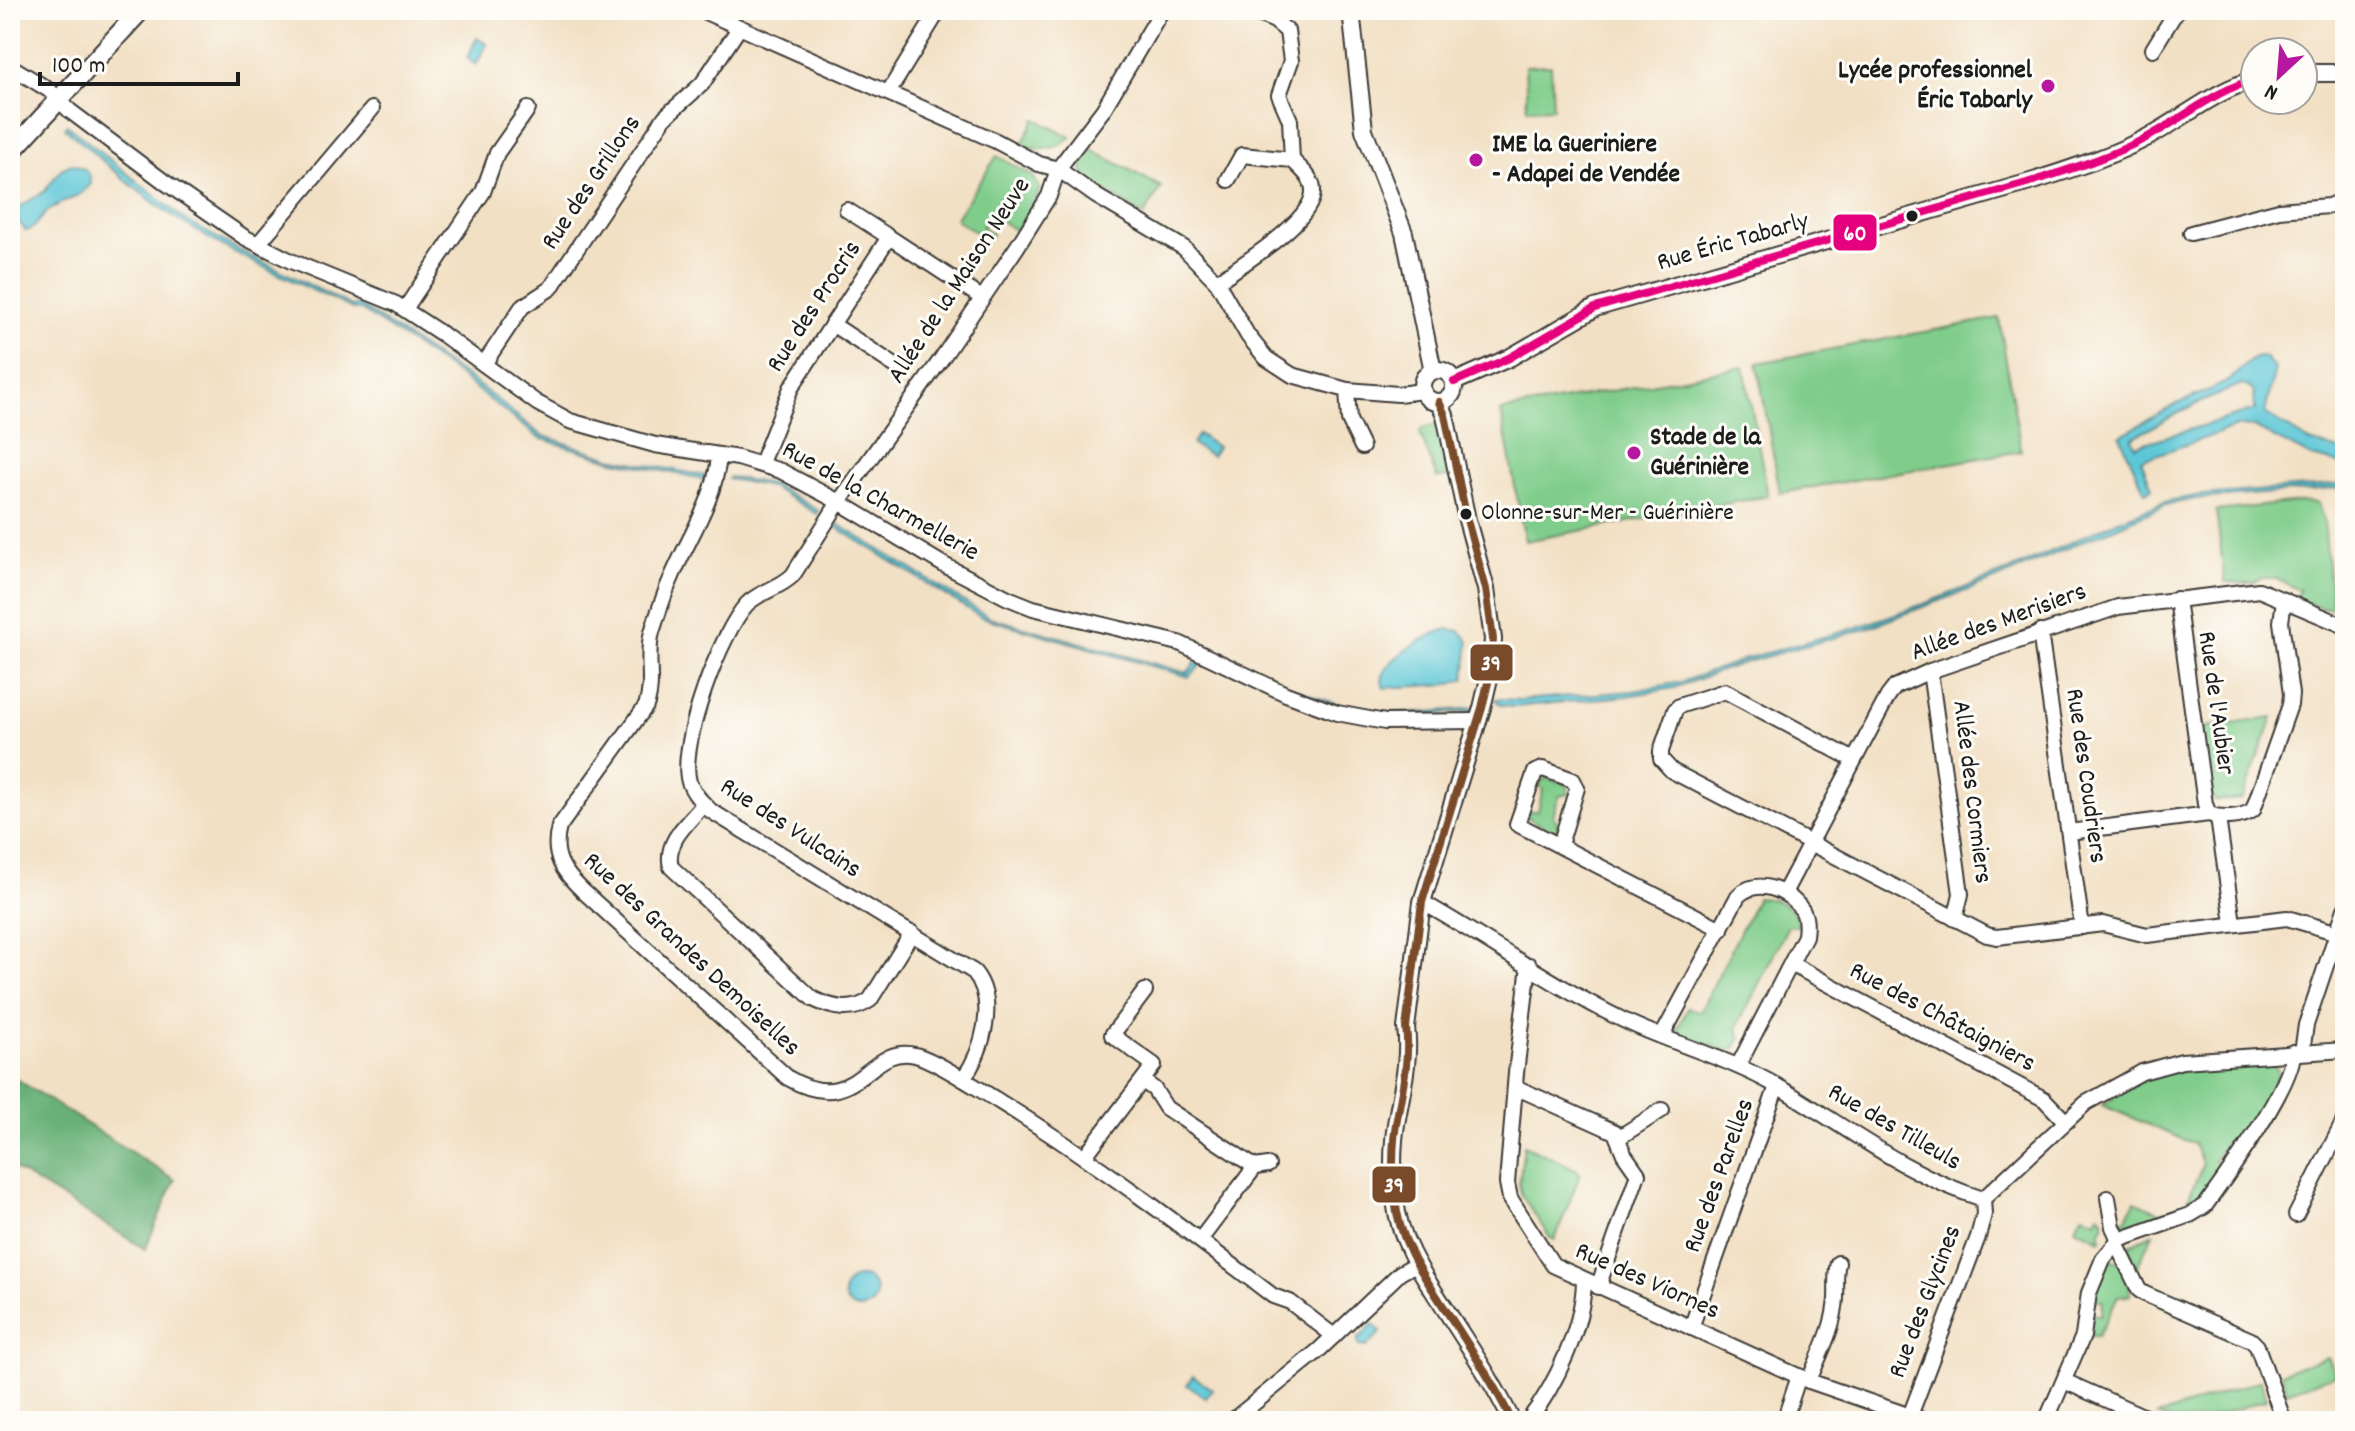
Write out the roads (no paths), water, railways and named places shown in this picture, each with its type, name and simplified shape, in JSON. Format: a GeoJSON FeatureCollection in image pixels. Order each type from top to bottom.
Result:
{"type":"FeatureCollection","features":[{"type":"Feature","properties":{"kind":"main road"},"geometry":{"type":"LineString","coordinates":[[10,153],[141,10]]}},
{"type":"Feature","properties":{"kind":"street","name":"Allée de la Maison Neuve"},"geometry":{"type":"LineString","coordinates":[[701,10],[996,141],[1039,164],[1058,169],[1049,196],[982,298],[839,502]]}},
{"type":"Feature","properties":{"kind":"street"},"geometry":{"type":"LineString","coordinates":[[888,93],[939,10]]}},
{"type":"Feature","properties":{"kind":"street"},"geometry":{"type":"LineString","coordinates":[[1162,10],[1103,110],[1058,169],[1096,196],[1184,248],[1217,282],[1248,336],[1266,358],[1292,375],[1347,390],[1398,394],[1423,391]]}},
{"type":"Feature","properties":{"kind":"street"},"geometry":{"type":"LineString","coordinates":[[1248,10],[1284,26],[1290,38],[1291,61],[1279,95],[1290,120],[1292,160]]}},
{"type":"Feature","properties":{"kind":"street"},"geometry":{"type":"LineString","coordinates":[[1351,10],[1364,130],[1404,233],[1433,371]]}},
{"type":"Feature","properties":{"kind":"street"},"geometry":{"type":"LineString","coordinates":[[2153,49],[2177,10]]}},
{"type":"Feature","properties":{"kind":"street","name":"Rue des Grillons"},"geometry":{"type":"LineString","coordinates":[[484,364],[522,307],[551,288],[665,117],[702,84],[739,28]]}},
{"type":"Feature","properties":{"kind":"street","name":"Rue de la Charmellerie"},"geometry":{"type":"LineString","coordinates":[[10,66],[49,90],[203,210],[258,244],[405,309],[537,403],[570,421],[655,445],[761,463],[803,481],[944,565],[1008,598],[1033,608],[1179,643],[1286,694],[1337,713],[1385,722],[1478,721]]}},
{"type":"Feature","properties":{"kind":"street"},"geometry":{"type":"LineString","coordinates":[[2319,73],[2345,73]]}},
{"type":"Feature","properties":{"kind":"street","name":"Rue Éric Tabarly"},"geometry":{"type":"LineString","coordinates":[[1454,382],[1509,358],[1595,308],[2072,168],[2126,149],[2223,92],[2239,86]]}},
{"type":"Feature","properties":{"kind":"street"},"geometry":{"type":"LineString","coordinates":[[258,244],[372,109]]}},
{"type":"Feature","properties":{"kind":"street"},"geometry":{"type":"LineString","coordinates":[[405,309],[483,192],[497,153],[528,109]]}},
{"type":"Feature","properties":{"kind":"street"},"geometry":{"type":"LineString","coordinates":[[1217,282],[1286,233],[1311,200],[1314,188],[1308,176],[1292,160],[1242,155],[1228,180]]}},
{"type":"Feature","properties":{"kind":"street"},"geometry":{"type":"LineString","coordinates":[[2191,233],[2279,210],[2329,206],[2345,199]]}},
{"type":"Feature","properties":{"kind":"street"},"geometry":{"type":"LineString","coordinates":[[847,210],[889,237]]}},
{"type":"Feature","properties":{"kind":"street","name":"Rue des Procris"},"geometry":{"type":"LineString","coordinates":[[761,463],[791,388],[889,237],[982,298]]}},
{"type":"Feature","properties":{"kind":"street"},"geometry":{"type":"LineString","coordinates":[[832,324],[903,371]]}},
{"type":"Feature","properties":{"kind":"street"},"geometry":{"type":"LineString","coordinates":[[1433,371],[1448,373],[1454,382],[1453,393],[1439,402]]}},
{"type":"Feature","properties":{"kind":"street"},"geometry":{"type":"LineString","coordinates":[[1433,371],[1423,381],[1423,391],[1429,399],[1439,402],[1445,415],[1491,618],[1491,670],[1422,902],[1411,978],[1403,1093],[1397,1114],[1393,1166],[1395,1203],[1401,1228],[1416,1264],[1512,1421]]}},
{"type":"Feature","properties":{"kind":"street"},"geometry":{"type":"LineString","coordinates":[[1347,390],[1349,420],[1362,447]]}},
{"type":"Feature","properties":{"kind":"street","name":"Rue des Grandes Demoiselles"},"geometry":{"type":"LineString","coordinates":[[719,457],[712,493],[671,579],[651,637],[648,651],[650,694],[646,706],[559,827],[555,842],[560,865],[583,891],[788,1078],[804,1087],[829,1092],[847,1086],[893,1055],[915,1055],[963,1079],[1084,1157],[1273,1296],[1290,1302],[1334,1336]]}},
{"type":"Feature","properties":{"kind":"street","name":"Rue des Vulcains"},"geometry":{"type":"LineString","coordinates":[[839,502],[793,575],[783,585],[758,595],[743,609],[709,674],[687,753],[689,783],[704,804],[724,821],[974,972],[983,983],[987,997],[980,1048],[963,1079]]}},
{"type":"Feature","properties":{"kind":"street","name":"Allée des Merisiers"},"geometry":{"type":"LineString","coordinates":[[1784,893],[1895,687],[1930,671],[2118,607],[2177,599],[2250,590],[2268,592],[2345,626]]}},
{"type":"Feature","properties":{"kind":"street","name":"Rue de l'Aubier"},"geometry":{"type":"LineString","coordinates":[[2177,599],[2205,804],[2213,816],[2233,923]]}},
{"type":"Feature","properties":{"kind":"street"},"geometry":{"type":"LineString","coordinates":[[2069,832],[2247,814],[2253,810],[2290,705],[2281,613],[2284,600]]}},
{"type":"Feature","properties":{"kind":"street","name":"Rue des Coudriers"},"geometry":{"type":"LineString","coordinates":[[2040,632],[2082,927]]}},
{"type":"Feature","properties":{"kind":"street","name":"Allée des Cormiers"},"geometry":{"type":"LineString","coordinates":[[1930,671],[1961,894],[1955,919]]}},
{"type":"Feature","properties":{"kind":"street"},"geometry":{"type":"LineString","coordinates":[[1854,760],[1725,691],[1686,702],[1675,710],[1661,751],[1665,765],[1955,919],[1997,937],[2103,924],[2147,935],[2287,918],[2341,934]]}},
{"type":"Feature","properties":{"kind":"street"},"geometry":{"type":"LineString","coordinates":[[1560,845],[1577,788],[1573,780],[1543,769],[1535,772],[1530,781],[1517,824],[1721,929]]}},
{"type":"Feature","properties":{"kind":"street"},"geometry":{"type":"LineString","coordinates":[[704,804],[674,841],[669,859],[671,867],[813,999],[836,1007],[850,1009],[861,1006],[870,1000],[912,933]]}},
{"type":"Feature","properties":{"kind":"street"},"geometry":{"type":"LineString","coordinates":[[1662,1036],[1738,896],[1745,889],[1756,886],[1784,893],[1802,910],[1806,921],[1805,936],[1738,1066]]}},
{"type":"Feature","properties":{"kind":"street","name":"Rue des Tilleuls"},"geometry":{"type":"LineString","coordinates":[[1422,902],[1616,1017],[1738,1066],[1777,1086],[1867,1144],[1933,1180],[1983,1199],[2065,1121],[2102,1093],[2154,1067],[2182,1061],[2345,1050]]}},
{"type":"Feature","properties":{"kind":"street"},"geometry":{"type":"LineString","coordinates":[[2046,1421],[2087,1324],[2089,1293],[2103,1259],[2118,1241],[2190,1215],[2205,1206],[2271,1106],[2298,1052],[2341,934],[2345,909]]}},
{"type":"Feature","properties":{"kind":"street","name":"Rue des Châtaigniers"},"geometry":{"type":"LineString","coordinates":[[1791,964],[2044,1099],[2065,1121]]}},
{"type":"Feature","properties":{"kind":"street","name":"Rue des Viornes"},"geometry":{"type":"LineString","coordinates":[[1529,965],[1507,1170],[1510,1198],[1553,1265],[1804,1378],[1909,1418],[1925,1421]]}},
{"type":"Feature","properties":{"kind":"street"},"geometry":{"type":"LineString","coordinates":[[1084,1157],[1154,1065],[1112,1035],[1145,991]]}},
{"type":"Feature","properties":{"kind":"street"},"geometry":{"type":"LineString","coordinates":[[1143,1081],[1154,1089],[1166,1108],[1261,1166],[1200,1240]]}},
{"type":"Feature","properties":{"kind":"street","name":"Rue des Parelles"},"geometry":{"type":"LineString","coordinates":[[1691,1328],[1777,1086]]}},
{"type":"Feature","properties":{"kind":"street"},"geometry":{"type":"LineString","coordinates":[[1515,1087],[1615,1132],[1624,1154],[1638,1174],[1598,1287]]}},
{"type":"Feature","properties":{"kind":"street"},"geometry":{"type":"LineString","coordinates":[[1618,1138],[1662,1110]]}},
{"type":"Feature","properties":{"kind":"street"},"geometry":{"type":"LineString","coordinates":[[2296,1215],[2345,1119]]}},
{"type":"Feature","properties":{"kind":"street"},"geometry":{"type":"LineString","coordinates":[[2108,1198],[2113,1227],[2139,1290],[2251,1340],[2257,1346],[2284,1421]]}},
{"type":"Feature","properties":{"kind":"street","name":"Rue des Glycines"},"geometry":{"type":"LineString","coordinates":[[1909,1418],[1978,1237],[1984,1214],[1983,1199]]}},
{"type":"Feature","properties":{"kind":"street"},"geometry":{"type":"LineString","coordinates":[[1784,1421],[1833,1321],[1838,1263]]}},
{"type":"Feature","properties":{"kind":"street"},"geometry":{"type":"LineString","coordinates":[[1232,1421],[1334,1336],[1400,1273],[1416,1264]]}},
{"type":"Feature","properties":{"kind":"street"},"geometry":{"type":"LineString","coordinates":[[1528,1421],[1555,1377],[1578,1325],[1584,1281]]}},
{"type":"Feature","properties":{"kind":"street"},"geometry":{"type":"LineString","coordinates":[[2064,1381],[2154,1421]]}},
{"type":"Feature","properties":{"kind":"water"},"geometry":{"type":"Polygon","coordinates":[[[477,38],[487,44],[476,65],[467,58],[477,38]]]}},
{"type":"Feature","properties":{"kind":"water"},"geometry":{"type":"Polygon","coordinates":[[[67,125],[185,220],[352,306],[359,305],[473,381],[541,435],[611,458],[707,476],[707,480],[610,460],[539,438],[449,368],[361,310],[355,310],[247,259],[169,213],[65,128],[67,125]]]}},
{"type":"Feature","properties":{"kind":"water"},"geometry":{"type":"Polygon","coordinates":[[[72,164],[86,171],[91,184],[82,193],[51,209],[26,231],[17,220],[18,208],[45,191],[61,169],[72,164]]]}},
{"type":"Feature","properties":{"kind":"water"},"geometry":{"type":"Polygon","coordinates":[[[2266,358],[2275,369],[2265,413],[2310,442],[2345,452],[2345,465],[2311,457],[2254,427],[2240,426],[2141,460],[2152,488],[2145,492],[2120,436],[2175,405],[2229,381],[2249,361],[2266,358]],[[2239,385],[2188,408],[2132,438],[2135,446],[2255,410],[2254,392],[2247,386],[2239,385]]]}},
{"type":"Feature","properties":{"kind":"water"},"geometry":{"type":"Polygon","coordinates":[[[1198,434],[1217,447],[1211,456],[1192,444],[1198,434]]]}},
{"type":"Feature","properties":{"kind":"water"},"geometry":{"type":"Polygon","coordinates":[[[729,477],[772,484],[819,511],[817,514],[771,487],[729,477]]]}},
{"type":"Feature","properties":{"kind":"water"},"geometry":{"type":"Polygon","coordinates":[[[2345,484],[2345,488],[2196,499],[2166,505],[1995,580],[1862,630],[1740,664],[1674,688],[1627,696],[1513,707],[1501,705],[1495,699],[1522,700],[1633,691],[1681,682],[1918,606],[2011,570],[2168,501],[2201,495],[2345,484]]]}},
{"type":"Feature","properties":{"kind":"water"},"geometry":{"type":"Polygon","coordinates":[[[838,524],[989,617],[1187,673],[1201,656],[1207,659],[1189,677],[981,617],[836,527],[838,524]]]}},
{"type":"Feature","properties":{"kind":"water"},"geometry":{"type":"Polygon","coordinates":[[[1447,629],[1460,631],[1469,641],[1465,679],[1451,684],[1384,688],[1382,679],[1394,660],[1427,637],[1447,629]]]}},
{"type":"Feature","properties":{"kind":"water"},"geometry":{"type":"Polygon","coordinates":[[[1286,686],[1345,706],[1379,712],[1474,708],[1473,711],[1414,716],[1361,713],[1285,689],[1286,686]]]}},
{"type":"Feature","properties":{"kind":"water"},"geometry":{"type":"Polygon","coordinates":[[[860,1277],[872,1281],[876,1293],[872,1305],[860,1309],[848,1305],[844,1293],[848,1281],[860,1277]]]}},
{"type":"Feature","properties":{"kind":"water"},"geometry":{"type":"Polygon","coordinates":[[[1373,1324],[1381,1332],[1366,1347],[1359,1346],[1358,1339],[1373,1324]]]}},
{"type":"Feature","properties":{"kind":"water"},"geometry":{"type":"Polygon","coordinates":[[[1193,1376],[1212,1389],[1206,1398],[1187,1385],[1193,1376]]]}},
{"type":"Feature","properties":{"kind":"place","name":"Lycée professionnel Éric Tabarly"},"geometry":{"type":"Point","coordinates":[2048,86]}},
{"type":"Feature","properties":{"kind":"place","name":"IME la Gueriniere - Adapei de Vendée"},"geometry":{"type":"Point","coordinates":[1476,160]}},
{"type":"Feature","properties":{"kind":"place","name":"Stade de la Guérinière"},"geometry":{"type":"Point","coordinates":[1634,453]}},
{"type":"Feature","properties":{"kind":"place","name":"Olonne-sur-Mer - Guérinière"},"geometry":{"type":"Point","coordinates":[1466,514]}}]}
